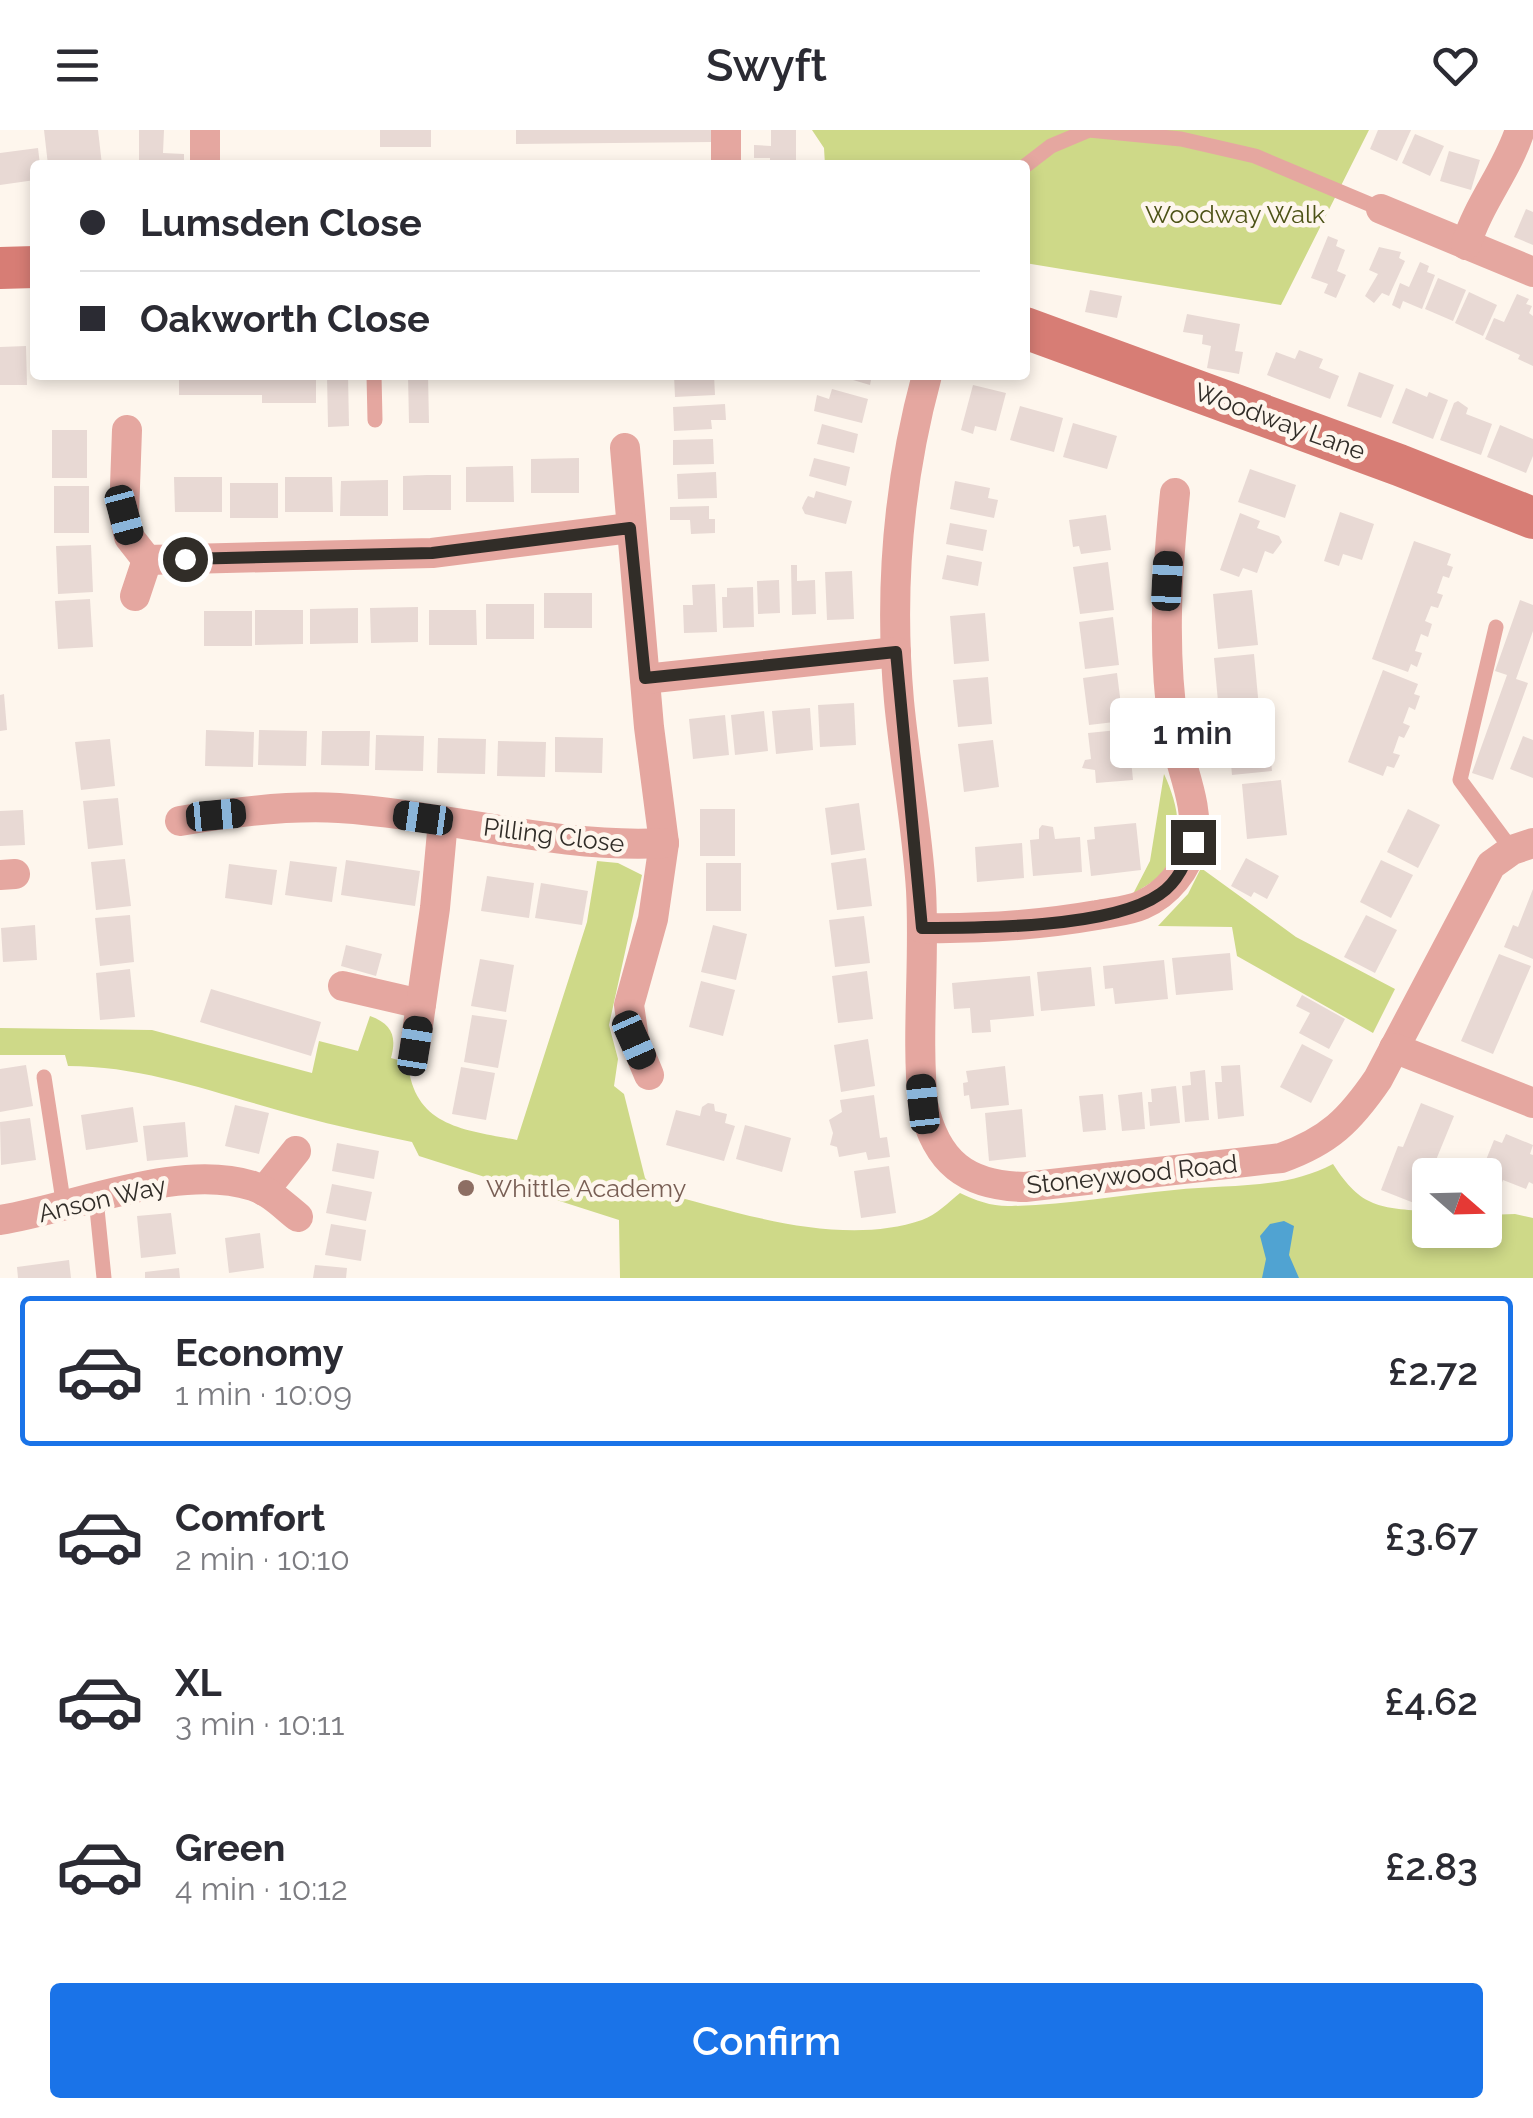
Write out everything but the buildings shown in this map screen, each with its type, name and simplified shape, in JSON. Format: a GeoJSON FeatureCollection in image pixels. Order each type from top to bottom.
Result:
{"type":"FeatureCollection","features":[{"type":"Feature","properties":{"kind":"street"},"geometry":{"type":"LineString","coordinates":[[204,160],[205,130]]}},
{"type":"Feature","properties":{"kind":"street"},"geometry":{"type":"LineString","coordinates":[[726,130],[726,160]]}},
{"type":"Feature","properties":{"kind":"street"},"geometry":{"type":"LineString","coordinates":[[1466,245],[1520,130]]}},
{"type":"Feature","properties":{"kind":"street"},"geometry":{"type":"LineString","coordinates":[[1381,209],[1533,272]]}},
{"type":"Feature","properties":{"kind":"street"},"geometry":{"type":"LineString","coordinates":[[0,268],[30,267]]}},
{"type":"Feature","properties":{"kind":"street","name":"Woodway Lane"},"geometry":{"type":"LineString","coordinates":[[1030,330],[1533,518]]}},
{"type":"Feature","properties":{"kind":"street","name":"Stoneywood Road"},"geometry":{"type":"LineString","coordinates":[[926,380],[898,515],[896,652],[922,928],[921,1084],[928,1126],[939,1148],[956,1167],[995,1186],[1025,1187],[1281,1158],[1309,1148],[1334,1133],[1359,1106],[1490,866],[1522,846]]}},
{"type":"Feature","properties":{"kind":"street"},"geometry":{"type":"LineString","coordinates":[[127,430],[124,515],[130,537],[148,560]]}},
{"type":"Feature","properties":{"kind":"street"},"geometry":{"type":"LineString","coordinates":[[625,448],[664,842],[653,918],[629,1005],[634,1040],[649,1075]]}},
{"type":"Feature","properties":{"kind":"street"},"geometry":{"type":"LineString","coordinates":[[922,928],[1014,925],[1142,905],[1162,894],[1186,864],[1193,842],[1194,818],[1174,733],[1166,655],[1166,589],[1175,494]]}},
{"type":"Feature","properties":{"kind":"street"},"geometry":{"type":"LineString","coordinates":[[148,560],[432,553],[630,528]]}},
{"type":"Feature","properties":{"kind":"street"},"geometry":{"type":"LineString","coordinates":[[135,596],[148,560]]}},
{"type":"Feature","properties":{"kind":"street"},"geometry":{"type":"LineString","coordinates":[[645,678],[896,652]]}},
{"type":"Feature","properties":{"kind":"street","name":"Pilling Close"},"geometry":{"type":"LineString","coordinates":[[180,821],[320,808],[600,844],[664,842]]}},
{"type":"Feature","properties":{"kind":"street"},"geometry":{"type":"LineString","coordinates":[[415,1046],[443,821]]}},
{"type":"Feature","properties":{"kind":"street"},"geometry":{"type":"LineString","coordinates":[[343,986],[421,1004]]}},
{"type":"Feature","properties":{"kind":"street"},"geometry":{"type":"LineString","coordinates":[[1394,1048],[1533,1103]]}},
{"type":"Feature","properties":{"kind":"street"},"geometry":{"type":"LineString","coordinates":[[264,1191],[296,1152]]}},
{"type":"Feature","properties":{"kind":"street","name":"Anson Way"},"geometry":{"type":"LineString","coordinates":[[0,1220],[156,1184],[190,1181],[229,1182],[264,1191],[298,1217]]}},
{"type":"Feature","properties":{"kind":"lane"},"geometry":{"type":"LineString","coordinates":[[1030,162],[1051,146],[1089,130],[1181,139],[1255,156],[1381,209]]}},
{"type":"Feature","properties":{"kind":"lane"},"geometry":{"type":"LineString","coordinates":[[374,380],[375,420]]}},
{"type":"Feature","properties":{"kind":"lane"},"geometry":{"type":"LineString","coordinates":[[1496,627],[1460,780],[1522,846]]}},
{"type":"Feature","properties":{"kind":"lane"},"geometry":{"type":"LineString","coordinates":[[44,1077],[64,1207]]}},
{"type":"Feature","properties":{"kind":"lane"},"geometry":{"type":"LineString","coordinates":[[96,1199],[104,1278]]}},
{"type":"Feature","properties":{"kind":"green space","name":"Woodway Walk"},"geometry":{"type":"Polygon","coordinates":[[[812,130],[1369,130],[1281,305],[1030,264],[1030,160],[825,160],[824,148],[812,130]]]}},
{"type":"Feature","properties":{"kind":"green space"},"geometry":{"type":"Polygon","coordinates":[[[1164,774],[1174,799],[1178,825],[1174,851],[1160,875],[1133,894],[1150,861],[1164,774]]]}},
{"type":"Feature","properties":{"kind":"green space"},"geometry":{"type":"Polygon","coordinates":[[[597,861],[618,863],[642,875],[609,1025],[618,1059],[614,1086],[624,1094],[645,1178],[656,1191],[788,1224],[857,1230],[890,1228],[922,1220],[960,1193],[998,1206],[1053,1204],[1275,1182],[1333,1164],[1363,1198],[1412,1210],[1412,1248],[1502,1248],[1502,1214],[1533,1218],[1533,1278],[620,1278],[619,1220],[419,1156],[412,1142],[313,1120],[156,1077],[68,1066],[65,1055],[0,1055],[0,1028],[152,1030],[312,1073],[319,1041],[358,1051],[370,1016],[391,1032],[391,1058],[408,1063],[412,1084],[431,1113],[461,1128],[517,1140],[587,922],[597,861]]]}},
{"type":"Feature","properties":{"kind":"green space"},"geometry":{"type":"Polygon","coordinates":[[[1201,868],[1296,937],[1395,989],[1373,1033],[1237,956],[1232,927],[1158,926],[1188,894],[1201,868]]]}},
{"type":"Feature","properties":{"kind":"water"},"geometry":{"type":"Polygon","coordinates":[[[1284,1221],[1294,1226],[1289,1255],[1299,1278],[1262,1278],[1266,1259],[1260,1236],[1270,1224],[1284,1221]]]}},
{"type":"Feature","properties":{"kind":"place","name":"Whittle Academy"},"geometry":{"type":"Point","coordinates":[466,1188]}},
{"type":"Feature","properties":{"kind":"route"},"geometry":{"type":"LineString","coordinates":[[185,559],[432,553],[630,528],[645,678],[896,652],[922,928],[1046,922],[1142,905],[1162,894],[1175,880],[1186,864],[1193,842]]}}]}
